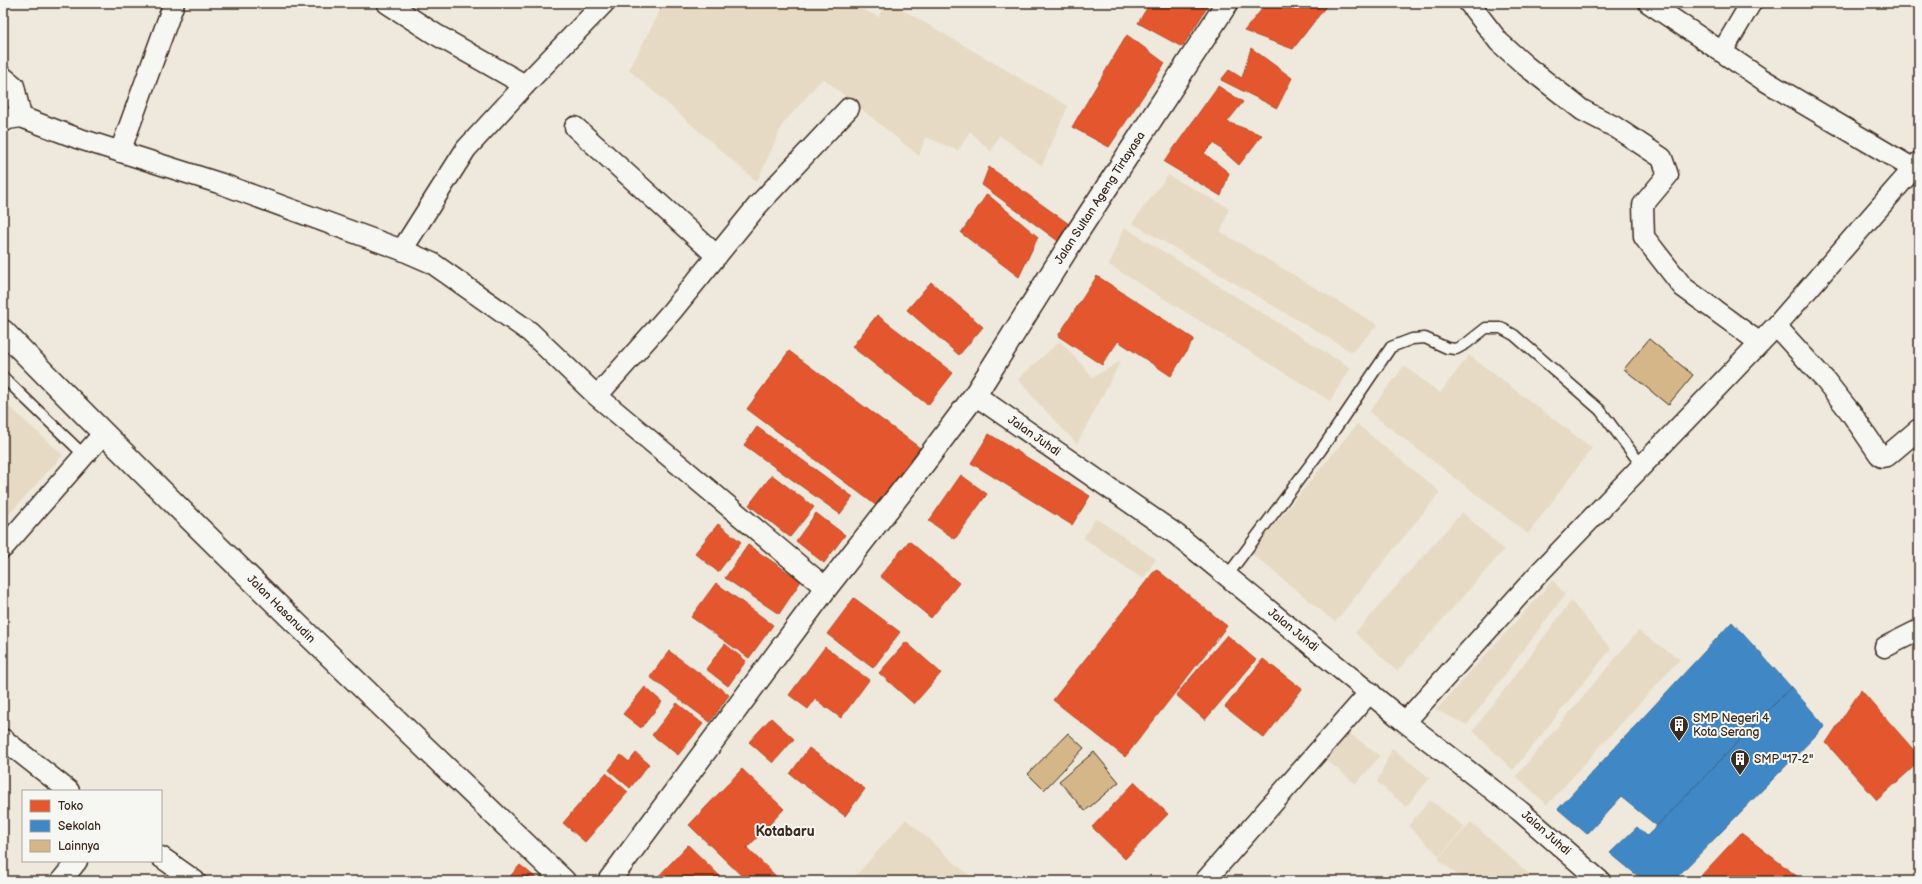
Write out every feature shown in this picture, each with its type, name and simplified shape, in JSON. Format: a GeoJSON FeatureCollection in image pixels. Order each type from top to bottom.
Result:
{"type":"FeatureCollection","features":[{"type":"Feature","properties":{"kind":"main road","name":"Jalan Sultan Ageng Tirtayasa"},"geometry":{"type":"LineString","coordinates":[[609,881],[826,588],[975,395],[1086,220],[1227,3]]}},
{"type":"Feature","properties":{"kind":"main road","name":"Jalan Hasanudin"},"geometry":{"type":"LineString","coordinates":[[3,331],[103,434],[328,655],[564,881]]}},
{"type":"Feature","properties":{"kind":"street"},"geometry":{"type":"LineString","coordinates":[[120,152],[174,3]]}},
{"type":"Feature","properties":{"kind":"street"},"geometry":{"type":"LineString","coordinates":[[386,3],[435,34],[525,84]]}},
{"type":"Feature","properties":{"kind":"street"},"geometry":{"type":"LineString","coordinates":[[402,250],[466,149],[525,84],[604,3]]}},
{"type":"Feature","properties":{"kind":"street"},"geometry":{"type":"LineString","coordinates":[[1469,3],[1499,42],[1526,66],[1582,110],[1615,126],[1662,158],[1668,175],[1643,205],[1644,237],[1683,287],[1760,343]]}},
{"type":"Feature","properties":{"kind":"street"},"geometry":{"type":"LineString","coordinates":[[1405,722],[1541,571],[1776,326],[1917,167],[1762,78],[1649,3]]}},
{"type":"Feature","properties":{"kind":"street"},"geometry":{"type":"LineString","coordinates":[[1722,52],[1751,3]]}},
{"type":"Feature","properties":{"kind":"street"},"geometry":{"type":"LineString","coordinates":[[3,76],[14,86],[12,120],[222,184],[402,250],[432,263],[530,332],[597,396],[826,588]]}},
{"type":"Feature","properties":{"kind":"street"},"geometry":{"type":"LineString","coordinates":[[597,396],[718,256],[758,205],[849,108]]}},
{"type":"Feature","properties":{"kind":"street"},"geometry":{"type":"LineString","coordinates":[[575,127],[718,256]]}},
{"type":"Feature","properties":{"kind":"street"},"geometry":{"type":"LineString","coordinates":[[1776,326],[1825,380],[1851,413],[1879,454],[1882,456],[1887,456],[1919,429]]}},
{"type":"Feature","properties":{"kind":"street","name":"Jalan Juhdi"},"geometry":{"type":"LineString","coordinates":[[975,395],[1177,535],[1405,722],[1520,811],[1600,881]]}},
{"type":"Feature","properties":{"kind":"street"},"geometry":{"type":"LineString","coordinates":[[3,548],[103,434]]}},
{"type":"Feature","properties":{"kind":"street"},"geometry":{"type":"LineString","coordinates":[[1885,648],[1919,630]]}},
{"type":"Feature","properties":{"kind":"street"},"geometry":{"type":"LineString","coordinates":[[1205,881],[1370,692]]}},
{"type":"Feature","properties":{"kind":"street"},"geometry":{"type":"LineString","coordinates":[[3,739],[68,790]]}},
{"type":"Feature","properties":{"kind":"street"},"geometry":{"type":"LineString","coordinates":[[162,858],[195,881]]}},
{"type":"Feature","properties":{"kind":"street"},"geometry":{"type":"LineString","coordinates":[[61,881],[76,862]]}},
{"type":"Feature","properties":{"kind":"lane"},"geometry":{"type":"LineString","coordinates":[[1227,576],[1321,450],[1391,347],[1412,339],[1425,338],[1447,348],[1456,349],[1467,343],[1486,328],[1501,328],[1514,335],[1600,410],[1642,466]]}},
{"type":"Feature","properties":{"kind":"lane"},"geometry":{"type":"LineString","coordinates":[[3,376],[84,455]]}},
{"type":"Feature","properties":{"kind":"shaded area"},"geometry":{"type":"Polygon","coordinates":[[[664,3],[848,3],[879,17],[883,3],[891,3],[1068,106],[1042,166],[999,135],[991,152],[970,131],[958,151],[926,137],[919,156],[823,78],[783,124],[757,182],[629,70],[664,3]]]}},
{"type":"Feature","properties":{"kind":"shaded area"},"geometry":{"type":"Polygon","coordinates":[[[1168,175],[1229,208],[1221,232],[1378,325],[1352,352],[1132,223],[1168,175]]]}},
{"type":"Feature","properties":{"kind":"shaded area"},"geometry":{"type":"Polygon","coordinates":[[[1124,227],[1351,368],[1330,401],[1109,265],[1124,227]]]}},
{"type":"Feature","properties":{"kind":"shaded area"},"geometry":{"type":"Polygon","coordinates":[[[1060,341],[1093,377],[1121,361],[1077,444],[1037,402],[1018,379],[1060,341]]]}},
{"type":"Feature","properties":{"kind":"shaded area"},"geometry":{"type":"Polygon","coordinates":[[[1469,355],[1592,448],[1528,534],[1369,412],[1404,366],[1440,393],[1469,355]]]}},
{"type":"Feature","properties":{"kind":"shaded area"},"geometry":{"type":"Polygon","coordinates":[[[3,401],[63,455],[3,521],[3,401]]]}},
{"type":"Feature","properties":{"kind":"shaded area"},"geometry":{"type":"Polygon","coordinates":[[[1357,424],[1440,492],[1335,622],[1251,553],[1357,424]]]}},
{"type":"Feature","properties":{"kind":"shaded area"},"geometry":{"type":"Polygon","coordinates":[[[1462,512],[1504,550],[1397,671],[1355,633],[1462,512]]]}},
{"type":"Feature","properties":{"kind":"shaded area"},"geometry":{"type":"Polygon","coordinates":[[[1096,518],[1156,559],[1143,579],[1083,538],[1096,518]]]}},
{"type":"Feature","properties":{"kind":"shaded area"},"geometry":{"type":"Polygon","coordinates":[[[1553,580],[1565,595],[1467,725],[1436,710],[1553,580]]]}},
{"type":"Feature","properties":{"kind":"shaded area"},"geometry":{"type":"Polygon","coordinates":[[[1571,601],[1611,649],[1513,770],[1473,731],[1571,601]]]}},
{"type":"Feature","properties":{"kind":"shaded area"},"geometry":{"type":"Polygon","coordinates":[[[1638,631],[1680,659],[1547,805],[1516,776],[1638,631]]]}},
{"type":"Feature","properties":{"kind":"shaded area"},"geometry":{"type":"Polygon","coordinates":[[[1349,733],[1380,756],[1356,784],[1324,758],[1349,733]]]}},
{"type":"Feature","properties":{"kind":"shaded area"},"geometry":{"type":"Polygon","coordinates":[[[1392,748],[1430,778],[1406,807],[1377,782],[1392,748]]]}},
{"type":"Feature","properties":{"kind":"shaded area"},"geometry":{"type":"Polygon","coordinates":[[[1430,800],[1465,827],[1440,856],[1408,826],[1430,800]]]}},
{"type":"Feature","properties":{"kind":"shaded area"},"geometry":{"type":"Polygon","coordinates":[[[906,819],[975,881],[851,881],[906,819]]]}},
{"type":"Feature","properties":{"kind":"shaded area"},"geometry":{"type":"Polygon","coordinates":[[[1471,822],[1537,881],[1465,881],[1438,859],[1471,822]]]}},
{"type":"Feature","properties":{"kind":"building: Toko"},"geometry":{"type":"Polygon","coordinates":[[[1150,3],[1210,3],[1182,47],[1138,23],[1150,3]]]}},
{"type":"Feature","properties":{"kind":"building: Toko"},"geometry":{"type":"Polygon","coordinates":[[[1267,3],[1323,3],[1327,5],[1293,49],[1244,31],[1267,3]]]}},
{"type":"Feature","properties":{"kind":"building: Toko"},"geometry":{"type":"Polygon","coordinates":[[[1127,35],[1165,63],[1109,147],[1072,127],[1127,35]]]}},
{"type":"Feature","properties":{"kind":"building: Toko"},"geometry":{"type":"Polygon","coordinates":[[[1251,48],[1292,78],[1277,108],[1221,80],[1229,70],[1242,78],[1251,48]]]}},
{"type":"Feature","properties":{"kind":"building: Toko"},"geometry":{"type":"Polygon","coordinates":[[[1218,86],[1243,102],[1227,122],[1262,135],[1239,165],[1214,143],[1204,153],[1229,173],[1221,196],[1164,162],[1218,86]]]}},
{"type":"Feature","properties":{"kind":"building: Toko"},"geometry":{"type":"Polygon","coordinates":[[[989,167],[1069,224],[1058,241],[982,185],[989,167]]]}},
{"type":"Feature","properties":{"kind":"building: Toko"},"geometry":{"type":"Polygon","coordinates":[[[987,194],[1038,237],[1019,277],[961,233],[987,194]]]}},
{"type":"Feature","properties":{"kind":"building: Toko"},"geometry":{"type":"Polygon","coordinates":[[[1097,276],[1194,339],[1171,376],[1118,341],[1102,365],[1058,336],[1097,276]]]}},
{"type":"Feature","properties":{"kind":"building: Toko"},"geometry":{"type":"Polygon","coordinates":[[[931,282],[983,327],[959,355],[907,310],[931,282]]]}},
{"type":"Feature","properties":{"kind":"building: Toko"},"geometry":{"type":"Polygon","coordinates":[[[877,315],[953,373],[928,405],[852,347],[877,315]]]}},
{"type":"Feature","properties":{"kind":"building: Toko"},"geometry":{"type":"Polygon","coordinates":[[[789,351],[920,448],[877,506],[747,409],[789,351]]]}},
{"type":"Feature","properties":{"kind":"building: Toko"},"geometry":{"type":"Polygon","coordinates":[[[757,427],[853,497],[840,514],[744,445],[757,427]]]}},
{"type":"Feature","properties":{"kind":"building: Toko"},"geometry":{"type":"Polygon","coordinates":[[[989,434],[1090,496],[1072,525],[971,463],[989,434]]]}},
{"type":"Feature","properties":{"kind":"building: Toko"},"geometry":{"type":"Polygon","coordinates":[[[772,475],[814,507],[790,537],[749,505],[772,475]]]}},
{"type":"Feature","properties":{"kind":"building: Toko"},"geometry":{"type":"Polygon","coordinates":[[[961,475],[987,494],[955,539],[929,521],[961,475]]]}},
{"type":"Feature","properties":{"kind":"building: Toko"},"geometry":{"type":"Polygon","coordinates":[[[816,513],[845,535],[824,563],[796,541],[816,513]]]}},
{"type":"Feature","properties":{"kind":"building: Toko"},"geometry":{"type":"Polygon","coordinates":[[[718,524],[741,542],[718,572],[695,553],[718,524]]]}},
{"type":"Feature","properties":{"kind":"building: Toko"},"geometry":{"type":"Polygon","coordinates":[[[909,541],[959,583],[931,618],[880,576],[909,541]]]}},
{"type":"Feature","properties":{"kind":"building: Toko"},"geometry":{"type":"Polygon","coordinates":[[[748,545],[801,581],[779,614],[725,578],[748,545]]]}},
{"type":"Feature","properties":{"kind":"building: Toko"},"geometry":{"type":"Polygon","coordinates":[[[1156,569],[1227,626],[1125,757],[1053,700],[1156,569]]]}},
{"type":"Feature","properties":{"kind":"building: Toko"},"geometry":{"type":"Polygon","coordinates":[[[716,583],[773,625],[749,658],[691,617],[716,583]]]}},
{"type":"Feature","properties":{"kind":"building: Toko"},"geometry":{"type":"Polygon","coordinates":[[[854,598],[900,632],[873,668],[827,634],[854,598]]]}},
{"type":"Feature","properties":{"kind":"building: Toko"},"geometry":{"type":"Polygon","coordinates":[[[1227,635],[1256,660],[1205,720],[1176,695],[1227,635]]]}},
{"type":"Feature","properties":{"kind":"building: Toko"},"geometry":{"type":"Polygon","coordinates":[[[906,642],[941,673],[914,704],[879,673],[906,642]]]}},
{"type":"Feature","properties":{"kind":"building: Toko"},"geometry":{"type":"Polygon","coordinates":[[[725,644],[746,661],[728,686],[706,669],[725,644]]]}},
{"type":"Feature","properties":{"kind":"building: Toko"},"geometry":{"type":"Polygon","coordinates":[[[825,647],[869,680],[841,718],[815,699],[808,709],[789,695],[825,647]]]}},
{"type":"Feature","properties":{"kind":"building: Toko"},"geometry":{"type":"Polygon","coordinates":[[[669,651],[729,695],[710,722],[650,677],[669,651]]]}},
{"type":"Feature","properties":{"kind":"building: Toko"},"geometry":{"type":"Polygon","coordinates":[[[1263,659],[1302,689],[1264,738],[1225,707],[1263,659]]]}},
{"type":"Feature","properties":{"kind":"building: Toko"},"geometry":{"type":"Polygon","coordinates":[[[645,687],[662,702],[641,728],[623,714],[645,687]]]}},
{"type":"Feature","properties":{"kind":"building: Toko"},"geometry":{"type":"Polygon","coordinates":[[[1861,690],[1919,756],[1919,762],[1877,800],[1826,743],[1861,690]]]}},
{"type":"Feature","properties":{"kind":"building: Toko"},"geometry":{"type":"Polygon","coordinates":[[[677,703],[703,724],[678,755],[652,735],[677,703]]]}},
{"type":"Feature","properties":{"kind":"building: Toko"},"geometry":{"type":"Polygon","coordinates":[[[771,718],[794,739],[773,763],[749,742],[771,718]]]}},
{"type":"Feature","properties":{"kind":"building: Toko"},"geometry":{"type":"Polygon","coordinates":[[[809,748],[865,789],[845,816],[790,774],[809,748]]]}},
{"type":"Feature","properties":{"kind":"building: Toko"},"geometry":{"type":"Polygon","coordinates":[[[636,753],[649,764],[630,788],[609,770],[621,755],[629,762],[636,753]]]}},
{"type":"Feature","properties":{"kind":"building: Toko"},"geometry":{"type":"Polygon","coordinates":[[[742,769],[784,809],[747,848],[781,881],[747,881],[689,825],[742,769]]]}},
{"type":"Feature","properties":{"kind":"building: Toko"},"geometry":{"type":"Polygon","coordinates":[[[606,773],[628,792],[585,842],[563,823],[606,773]]]}},
{"type":"Feature","properties":{"kind":"building: Toko"},"geometry":{"type":"Polygon","coordinates":[[[1135,782],[1168,814],[1125,859],[1092,827],[1135,782]]]}},
{"type":"Feature","properties":{"kind":"building: Toko"},"geometry":{"type":"Polygon","coordinates":[[[1741,833],[1803,881],[1696,881],[1741,833]]]}},
{"type":"Feature","properties":{"kind":"building: Toko"},"geometry":{"type":"Polygon","coordinates":[[[688,845],[725,881],[654,881],[688,845]]]}},
{"type":"Feature","properties":{"kind":"building: Toko"},"geometry":{"type":"Polygon","coordinates":[[[520,865],[540,881],[506,881],[520,865]]]}},
{"type":"Feature","properties":{"kind":"building: Sekolah","name":"SMP Negeri 4 Kota Serang"},"geometry":{"type":"Polygon","coordinates":[[[1732,622],[1791,687],[1657,826],[1621,797],[1587,834],[1558,809],[1732,622]]]}},
{"type":"Feature","properties":{"kind":"building: Sekolah","name":"SMP \"17-2\""},"geometry":{"type":"Polygon","coordinates":[[[1791,687],[1825,726],[1673,881],[1644,881],[1610,853],[1637,827],[1647,836],[1791,687]]]}},
{"type":"Feature","properties":{"kind":"building: Lainnya"},"geometry":{"type":"Polygon","coordinates":[[[1649,339],[1693,375],[1668,405],[1624,369],[1649,339]]]}},
{"type":"Feature","properties":{"kind":"building: Lainnya"},"geometry":{"type":"Polygon","coordinates":[[[1068,733],[1084,748],[1044,790],[1028,774],[1068,733]]]}},
{"type":"Feature","properties":{"kind":"building: Lainnya"},"geometry":{"type":"Polygon","coordinates":[[[1094,752],[1119,782],[1085,811],[1059,781],[1094,752]]]}},
{"type":"Feature","properties":{"kind":"place","name":"SMP Negeri 4 Kota Serang"},"geometry":{"type":"Point","coordinates":[1679,742]}},
{"type":"Feature","properties":{"kind":"place","name":"SMP \"17-2\""},"geometry":{"type":"Point","coordinates":[1740,776]}},
{"type":"Feature","properties":{"kind":"district","name":"Kotabaru"},"geometry":{"type":"Point","coordinates":[785,831]}}]}
